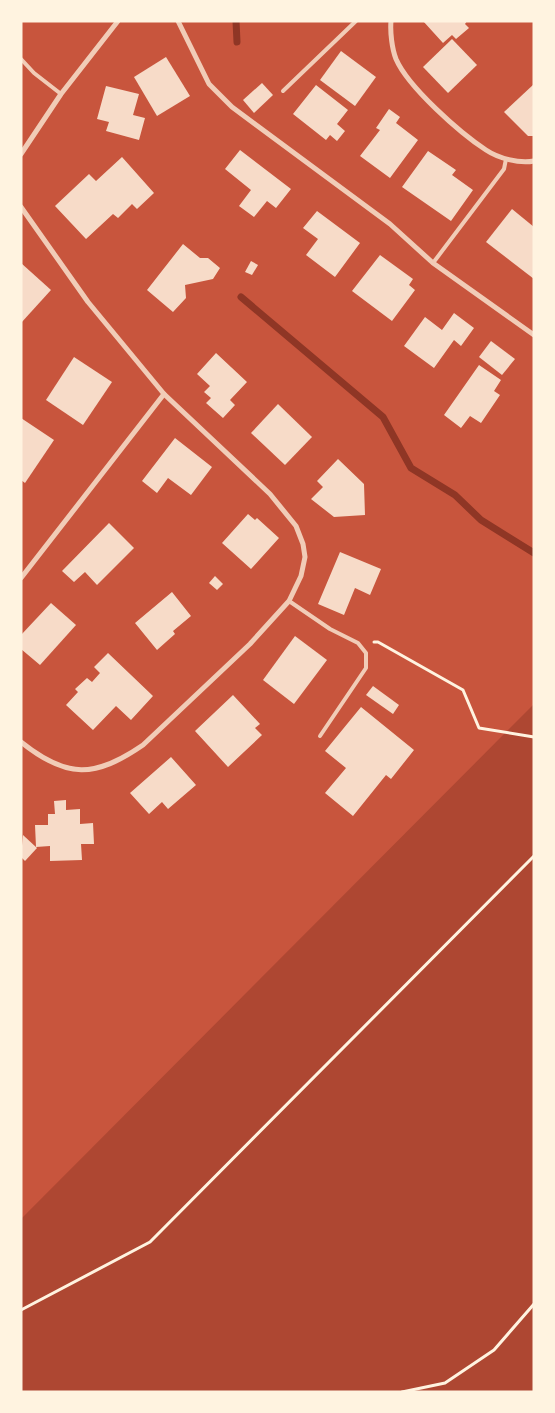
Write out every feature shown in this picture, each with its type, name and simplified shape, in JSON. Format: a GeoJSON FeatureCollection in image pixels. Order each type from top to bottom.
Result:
{"type":"FeatureCollection","features":[{"type":"Feature","properties":{"kind":"street"},"geometry":{"type":"LineString","coordinates":[[21,154],[61,94],[118,21]]}},
{"type":"Feature","properties":{"kind":"street"},"geometry":{"type":"LineString","coordinates":[[178,21],[209,84],[232,107],[390,224],[433,262],[534,335]]}},
{"type":"Feature","properties":{"kind":"street"},"geometry":{"type":"LineString","coordinates":[[391,21],[396,59],[409,80],[471,139],[487,151],[506,159],[534,161]]}},
{"type":"Feature","properties":{"kind":"street"},"geometry":{"type":"LineString","coordinates":[[21,207],[88,302],[164,394],[270,494],[296,526],[303,544],[304,557],[301,576],[289,601],[250,644],[143,745],[107,766],[80,771],[62,767],[40,756],[21,742]]}},
{"type":"Feature","properties":{"kind":"street"},"geometry":{"type":"LineString","coordinates":[[21,578],[164,394]]}},
{"type":"Feature","properties":{"kind":"lane"},"geometry":{"type":"LineString","coordinates":[[283,91],[356,21]]}},
{"type":"Feature","properties":{"kind":"lane"},"geometry":{"type":"LineString","coordinates":[[21,59],[34,73],[61,94]]}},
{"type":"Feature","properties":{"kind":"lane"},"geometry":{"type":"LineString","coordinates":[[433,262],[504,169],[506,159]]}},
{"type":"Feature","properties":{"kind":"lane"},"geometry":{"type":"LineString","coordinates":[[289,601],[330,628],[358,643],[366,652],[366,668],[320,736]]}},
{"type":"Feature","properties":{"kind":"path"},"geometry":{"type":"LineString","coordinates":[[358,643],[378,642],[464,690],[479,728],[534,737]]}},
{"type":"Feature","properties":{"kind":"path"},"geometry":{"type":"LineString","coordinates":[[21,1310],[150,1242],[534,856]]}},
{"type":"Feature","properties":{"kind":"path"},"geometry":{"type":"LineString","coordinates":[[402,1392],[445,1383],[494,1350],[534,1304]]}},
{"type":"Feature","properties":{"kind":"shaded area"},"geometry":{"type":"Polygon","coordinates":[[[534,704],[534,1392],[21,1392],[21,1219],[534,704]]]}},
{"type":"Feature","properties":{"kind":"building"},"geometry":{"type":"Polygon","coordinates":[[[423,21],[467,21],[465,24],[469,28],[456,39],[452,35],[443,43],[423,21]]]}},
{"type":"Feature","properties":{"kind":"building"},"geometry":{"type":"Polygon","coordinates":[[[452,39],[477,65],[448,93],[423,67],[452,39]]]}},
{"type":"Feature","properties":{"kind":"building"},"geometry":{"type":"Polygon","coordinates":[[[341,51],[376,77],[355,106],[320,80],[341,51]]]}},
{"type":"Feature","properties":{"kind":"building"},"geometry":{"type":"Polygon","coordinates":[[[166,57],[190,96],[157,116],[134,77],[166,57]]]}},
{"type":"Feature","properties":{"kind":"building"},"geometry":{"type":"Polygon","coordinates":[[[262,83],[273,95],[254,113],[243,100],[262,83]]]}},
{"type":"Feature","properties":{"kind":"building"},"geometry":{"type":"Polygon","coordinates":[[[534,84],[534,136],[528,136],[504,112],[534,84]]]}},
{"type":"Feature","properties":{"kind":"building"},"geometry":{"type":"Polygon","coordinates":[[[316,85],[348,110],[337,124],[345,131],[337,141],[330,135],[326,140],[293,114],[316,85]]]}},
{"type":"Feature","properties":{"kind":"building"},"geometry":{"type":"Polygon","coordinates":[[[106,86],[139,94],[133,115],[145,118],[139,140],[106,131],[109,122],[97,119],[106,86]]]}},
{"type":"Feature","properties":{"kind":"building"},"geometry":{"type":"Polygon","coordinates":[[[389,109],[400,117],[396,123],[418,140],[390,178],[360,156],[380,130],[376,128],[389,109]]]}},
{"type":"Feature","properties":{"kind":"building"},"geometry":{"type":"Polygon","coordinates":[[[240,150],[291,189],[276,208],[267,201],[254,217],[239,206],[251,190],[225,169],[240,150]]]}},
{"type":"Feature","properties":{"kind":"building"},"geometry":{"type":"Polygon","coordinates":[[[428,151],[456,170],[452,175],[473,190],[451,221],[402,187],[428,151]]]}},
{"type":"Feature","properties":{"kind":"building"},"geometry":{"type":"Polygon","coordinates":[[[122,157],[154,193],[137,209],[132,204],[118,218],[113,214],[86,239],[55,206],[89,174],[96,181],[122,157]]]}},
{"type":"Feature","properties":{"kind":"building"},"geometry":{"type":"Polygon","coordinates":[[[512,209],[534,227],[534,279],[486,242],[512,209]]]}},
{"type":"Feature","properties":{"kind":"building"},"geometry":{"type":"Polygon","coordinates":[[[317,211],[360,243],[335,277],[306,255],[318,239],[303,228],[317,211]]]}},
{"type":"Feature","properties":{"kind":"building"},"geometry":{"type":"Polygon","coordinates":[[[183,244],[200,258],[208,258],[220,268],[213,279],[185,285],[186,298],[173,312],[147,290],[183,244]]]}},
{"type":"Feature","properties":{"kind":"building"},"geometry":{"type":"Polygon","coordinates":[[[380,255],[413,279],[409,285],[415,290],[392,321],[352,291],[380,255]]]}},
{"type":"Feature","properties":{"kind":"building"},"geometry":{"type":"Polygon","coordinates":[[[251,261],[258,265],[252,275],[245,272],[251,261]]]}},
{"type":"Feature","properties":{"kind":"building"},"geometry":{"type":"Polygon","coordinates":[[[21,263],[51,290],[21,323],[21,263]]]}},
{"type":"Feature","properties":{"kind":"building"},"geometry":{"type":"Polygon","coordinates":[[[454,313],[474,328],[461,346],[454,340],[434,368],[404,346],[425,317],[442,330],[454,313]]]}},
{"type":"Feature","properties":{"kind":"building"},"geometry":{"type":"Polygon","coordinates":[[[491,341],[515,359],[502,375],[479,357],[491,341]]]}},
{"type":"Feature","properties":{"kind":"building"},"geometry":{"type":"Polygon","coordinates":[[[216,353],[247,382],[230,400],[235,405],[223,418],[206,403],[211,398],[204,392],[210,386],[197,374],[216,353]]]}},
{"type":"Feature","properties":{"kind":"building"},"geometry":{"type":"Polygon","coordinates":[[[74,357],[112,382],[83,425],[46,400],[74,357]]]}},
{"type":"Feature","properties":{"kind":"building"},"geometry":{"type":"Polygon","coordinates":[[[479,365],[501,380],[494,391],[500,395],[481,423],[470,416],[461,428],[444,415],[479,365]]]}},
{"type":"Feature","properties":{"kind":"building"},"geometry":{"type":"Polygon","coordinates":[[[278,404],[312,437],[285,465],[251,433],[278,404]]]}},
{"type":"Feature","properties":{"kind":"building"},"geometry":{"type":"Polygon","coordinates":[[[21,418],[54,440],[25,483],[21,480],[21,418]]]}},
{"type":"Feature","properties":{"kind":"building"},"geometry":{"type":"Polygon","coordinates":[[[175,438],[212,467],[191,495],[168,478],[157,493],[142,481],[175,438]]]}},
{"type":"Feature","properties":{"kind":"building"},"geometry":{"type":"Polygon","coordinates":[[[338,459],[364,484],[365,515],[334,517],[311,499],[323,487],[317,481],[338,459]]]}},
{"type":"Feature","properties":{"kind":"building"},"geometry":{"type":"Polygon","coordinates":[[[248,514],[255,520],[257,518],[279,538],[251,569],[222,543],[248,514]]]}},
{"type":"Feature","properties":{"kind":"building"},"geometry":{"type":"Polygon","coordinates":[[[109,523],[134,548],[97,585],[85,572],[74,582],[62,571],[109,523]]]}},
{"type":"Feature","properties":{"kind":"building"},"geometry":{"type":"Polygon","coordinates":[[[340,552],[381,569],[370,595],[355,588],[344,615],[318,604],[340,552]]]}},
{"type":"Feature","properties":{"kind":"building"},"geometry":{"type":"Polygon","coordinates":[[[215,576],[223,584],[217,590],[209,583],[215,576]]]}},
{"type":"Feature","properties":{"kind":"building"},"geometry":{"type":"Polygon","coordinates":[[[172,592],[191,616],[173,631],[175,634],[157,650],[135,623],[172,592]]]}},
{"type":"Feature","properties":{"kind":"building"},"geometry":{"type":"Polygon","coordinates":[[[51,603],[76,625],[40,665],[21,649],[21,635],[51,603]]]}},
{"type":"Feature","properties":{"kind":"building"},"geometry":{"type":"Polygon","coordinates":[[[295,636],[327,660],[294,704],[263,680],[295,636]]]}},
{"type":"Feature","properties":{"kind":"building"},"geometry":{"type":"Polygon","coordinates":[[[108,653],[153,696],[131,720],[116,706],[93,730],[66,705],[78,692],[75,689],[87,678],[92,682],[100,673],[94,667],[108,653]]]}},
{"type":"Feature","properties":{"kind":"building"},"geometry":{"type":"Polygon","coordinates":[[[373,686],[399,705],[393,714],[366,695],[373,686]]]}},
{"type":"Feature","properties":{"kind":"building"},"geometry":{"type":"Polygon","coordinates":[[[233,695],[260,724],[255,728],[262,735],[228,767],[195,731],[233,695]]]}},
{"type":"Feature","properties":{"kind":"building"},"geometry":{"type":"Polygon","coordinates":[[[361,707],[414,750],[391,779],[386,775],[353,816],[325,793],[346,768],[325,751],[361,707]]]}},
{"type":"Feature","properties":{"kind":"building"},"geometry":{"type":"Polygon","coordinates":[[[171,757],[196,785],[168,809],[162,802],[149,814],[130,793],[171,757]]]}},
{"type":"Feature","properties":{"kind":"building"},"geometry":{"type":"Polygon","coordinates":[[[66,800],[66,810],[80,809],[80,824],[93,823],[94,844],[81,844],[82,860],[50,861],[50,846],[36,847],[35,825],[48,825],[48,814],[55,814],[54,801],[66,800]]]}},
{"type":"Feature","properties":{"kind":"building"},"geometry":{"type":"Polygon","coordinates":[[[23,835],[37,848],[25,861],[21,857],[23,835]]]}},
{"type":"Feature","properties":{"kind":"waterway"},"geometry":{"type":"LineString","coordinates":[[236,21],[237,42]]}},
{"type":"Feature","properties":{"kind":"waterway"},"geometry":{"type":"LineString","coordinates":[[241,297],[383,417],[411,468],[455,495],[481,520],[534,553]]}}]}
